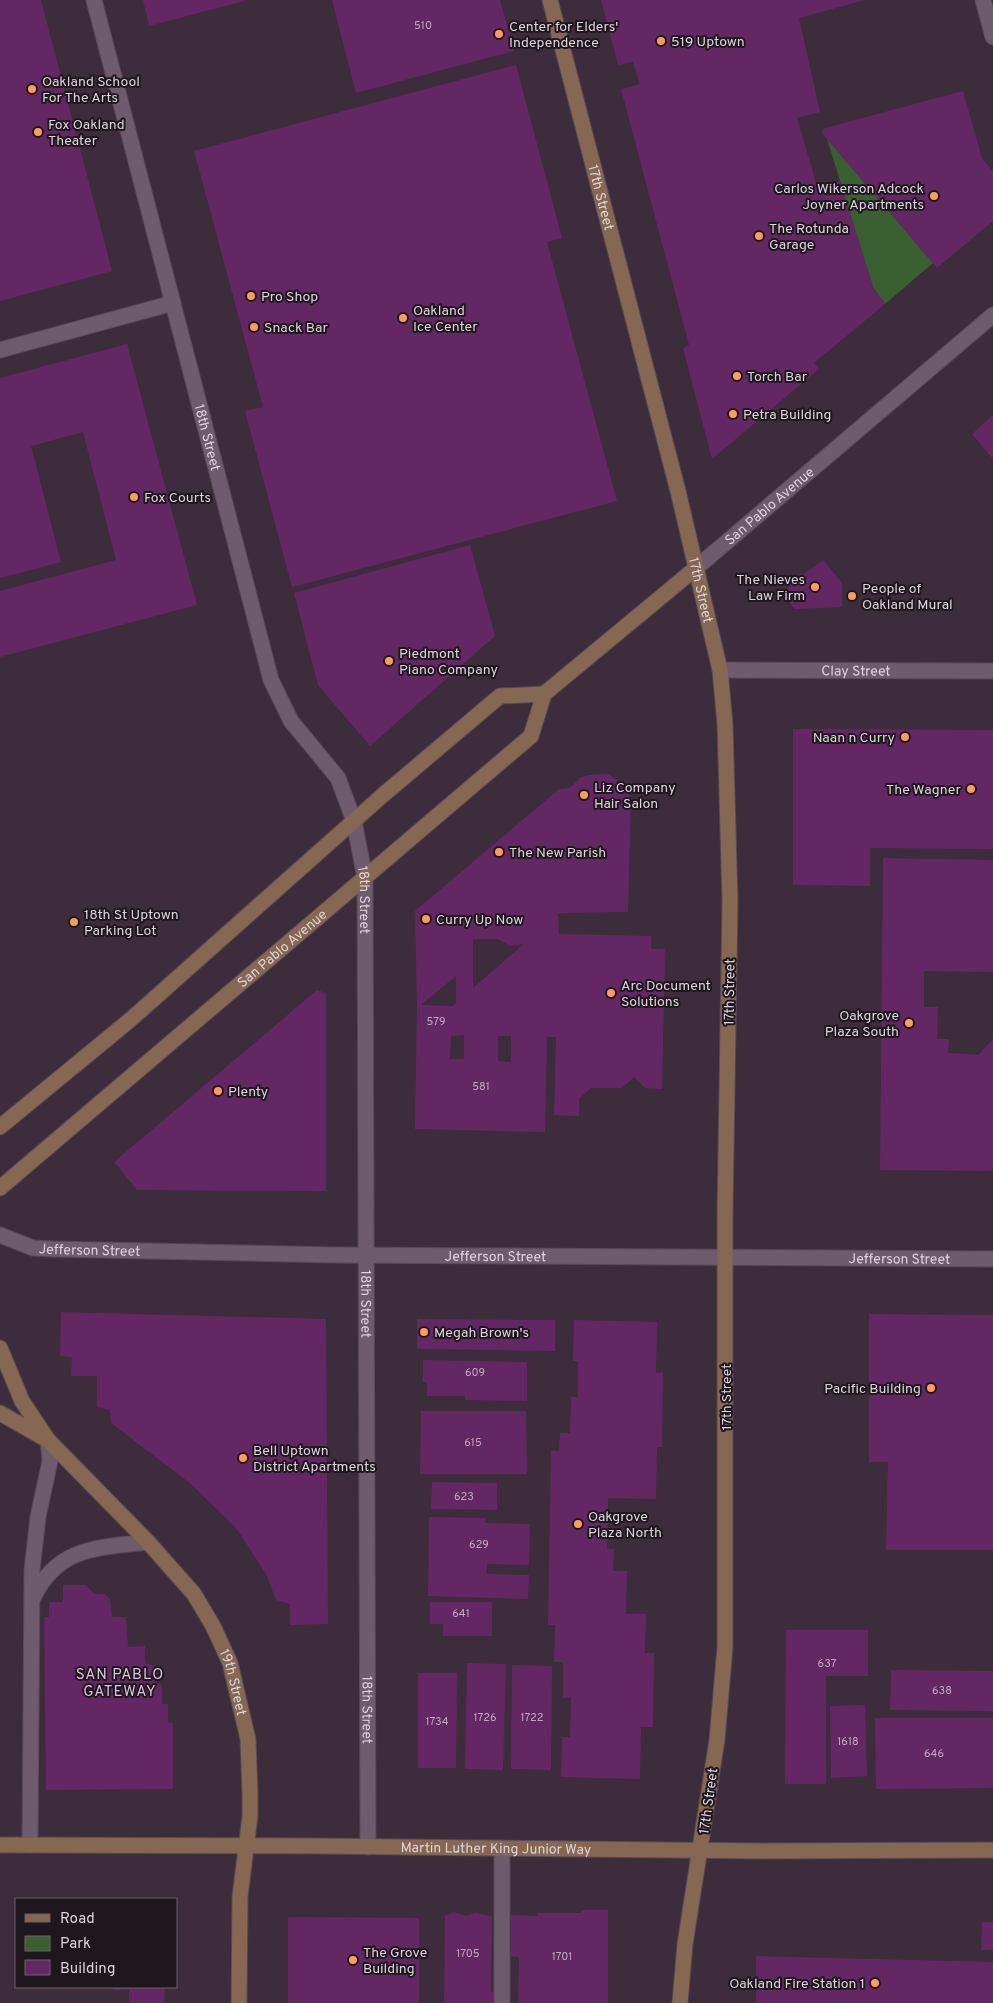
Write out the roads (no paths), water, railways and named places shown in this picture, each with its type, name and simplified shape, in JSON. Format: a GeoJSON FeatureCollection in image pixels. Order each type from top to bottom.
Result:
{"type":"FeatureCollection","features":[{"type":"Feature","properties":{"kind":"street","name":"18th Street"},"geometry":{"type":"LineString","coordinates":[[94,0],[271,680],[291,721],[338,778],[354,821],[365,878],[368,1848]]}},
{"type":"Feature","properties":{"kind":"street","name":"17th Street"},"geometry":{"type":"LineString","coordinates":[[550,0],[678,491],[720,670],[725,724],[730,901],[725,1213],[727,1257],[725,1647],[723,1695],[685,1944],[680,2003]]}},
{"type":"Feature","properties":{"kind":"street"},"geometry":{"type":"LineString","coordinates":[[983,0],[993,37]]}},
{"type":"Feature","properties":{"kind":"street"},"geometry":{"type":"LineString","coordinates":[[0,350],[173,303]]}},
{"type":"Feature","properties":{"kind":"street","name":"San Pablo Avenue"},"geometry":{"type":"LineString","coordinates":[[0,1188],[531,736],[544,694],[696,568],[993,315]]}},
{"type":"Feature","properties":{"kind":"street","name":"Clay Street"},"geometry":{"type":"LineString","coordinates":[[720,670],[993,671]]}},
{"type":"Feature","properties":{"kind":"street"},"geometry":{"type":"LineString","coordinates":[[0,1127],[130,1020],[354,821],[500,696],[544,694]]}},
{"type":"Feature","properties":{"kind":"street","name":"Jefferson Street"},"geometry":{"type":"LineString","coordinates":[[0,1235],[33,1248],[367,1255],[993,1259]]}},
{"type":"Feature","properties":{"kind":"street","name":"19th Street"},"geometry":{"type":"LineString","coordinates":[[0,1348],[22,1401],[48,1440],[148,1542],[194,1594],[213,1626],[230,1663],[248,1738],[250,1816],[246,1846]]}},
{"type":"Feature","properties":{"kind":"street"},"geometry":{"type":"LineString","coordinates":[[0,1413],[48,1440],[50,1461],[35,1537],[32,1601],[30,1845]]}},
{"type":"Feature","properties":{"kind":"street"},"geometry":{"type":"LineString","coordinates":[[32,1601],[48,1575],[59,1563],[74,1554],[107,1547],[148,1542]]}},
{"type":"Feature","properties":{"kind":"street","name":"Martin Luther King Junior Way"},"geometry":{"type":"LineString","coordinates":[[0,1845],[993,1850]]}},
{"type":"Feature","properties":{"kind":"street"},"geometry":{"type":"LineString","coordinates":[[239,2003],[240,1897],[246,1846]]}},
{"type":"Feature","properties":{"kind":"street"},"geometry":{"type":"LineString","coordinates":[[502,1848],[502,2003]]}},
{"type":"Feature","properties":{"kind":"place","name":"Center for Elders' Independence"},"geometry":{"type":"Point","coordinates":[499,34]}},
{"type":"Feature","properties":{"kind":"place","name":"519 Uptown"},"geometry":{"type":"Point","coordinates":[661,41]}},
{"type":"Feature","properties":{"kind":"place","name":"Oakland School For The Arts"},"geometry":{"type":"Point","coordinates":[32,89]}},
{"type":"Feature","properties":{"kind":"place","name":"Fox Oakland Theater"},"geometry":{"type":"Point","coordinates":[38,132]}},
{"type":"Feature","properties":{"kind":"place","name":"Carlos Wikerson Adcock Joyner Apartments"},"geometry":{"type":"Point","coordinates":[934,196]}},
{"type":"Feature","properties":{"kind":"place","name":"The Rotunda Garage"},"geometry":{"type":"Point","coordinates":[759,236]}},
{"type":"Feature","properties":{"kind":"place","name":"Pro Shop"},"geometry":{"type":"Point","coordinates":[251,296]}},
{"type":"Feature","properties":{"kind":"place","name":"Oakland Ice Center"},"geometry":{"type":"Point","coordinates":[403,318]}},
{"type":"Feature","properties":{"kind":"place","name":"Snack Bar"},"geometry":{"type":"Point","coordinates":[254,327]}},
{"type":"Feature","properties":{"kind":"place","name":"Torch Bar"},"geometry":{"type":"Point","coordinates":[737,376]}},
{"type":"Feature","properties":{"kind":"place","name":"Petra Building"},"geometry":{"type":"Point","coordinates":[733,414]}},
{"type":"Feature","properties":{"kind":"place","name":"Fox Courts"},"geometry":{"type":"Point","coordinates":[134,497]}},
{"type":"Feature","properties":{"kind":"place","name":"The Nieves Law Firm"},"geometry":{"type":"Point","coordinates":[815,587]}},
{"type":"Feature","properties":{"kind":"place","name":"People of Oakland Mural"},"geometry":{"type":"Point","coordinates":[852,596]}},
{"type":"Feature","properties":{"kind":"place","name":"Piedmont Piano Company"},"geometry":{"type":"Point","coordinates":[389,661]}},
{"type":"Feature","properties":{"kind":"place","name":"Naan n Curry"},"geometry":{"type":"Point","coordinates":[905,737]}},
{"type":"Feature","properties":{"kind":"place","name":"The Wagner"},"geometry":{"type":"Point","coordinates":[971,789]}},
{"type":"Feature","properties":{"kind":"place","name":"Liz Company Hair Salon"},"geometry":{"type":"Point","coordinates":[584,795]}},
{"type":"Feature","properties":{"kind":"place","name":"The New Parish"},"geometry":{"type":"Point","coordinates":[499,852]}},
{"type":"Feature","properties":{"kind":"place","name":"Curry Up Now"},"geometry":{"type":"Point","coordinates":[426,919]}},
{"type":"Feature","properties":{"kind":"place","name":"18th St Uptown Parking Lot"},"geometry":{"type":"Point","coordinates":[74,922]}},
{"type":"Feature","properties":{"kind":"place","name":"Arc Document Solutions"},"geometry":{"type":"Point","coordinates":[611,993]}},
{"type":"Feature","properties":{"kind":"place","name":"Oakgrove Plaza South"},"geometry":{"type":"Point","coordinates":[909,1023]}},
{"type":"Feature","properties":{"kind":"place","name":"Plenty"},"geometry":{"type":"Point","coordinates":[218,1091]}},
{"type":"Feature","properties":{"kind":"place","name":"Megah Brown's"},"geometry":{"type":"Point","coordinates":[424,1332]}},
{"type":"Feature","properties":{"kind":"place","name":"Pacific Building"},"geometry":{"type":"Point","coordinates":[931,1388]}},
{"type":"Feature","properties":{"kind":"place","name":"Bell Uptown District Apartments"},"geometry":{"type":"Point","coordinates":[243,1458]}},
{"type":"Feature","properties":{"kind":"place","name":"Oakgrove Plaza North"},"geometry":{"type":"Point","coordinates":[578,1524]}},
{"type":"Feature","properties":{"kind":"place","name":"The Grove Building"},"geometry":{"type":"Point","coordinates":[353,1960]}},
{"type":"Feature","properties":{"kind":"place","name":"Oakland Fire Station 1"},"geometry":{"type":"Point","coordinates":[875,1983]}},
{"type":"Feature","properties":{"kind":"district","name":"SAN PABLO GATEWAY"},"geometry":{"type":"Point","coordinates":[120,1682]}}]}
